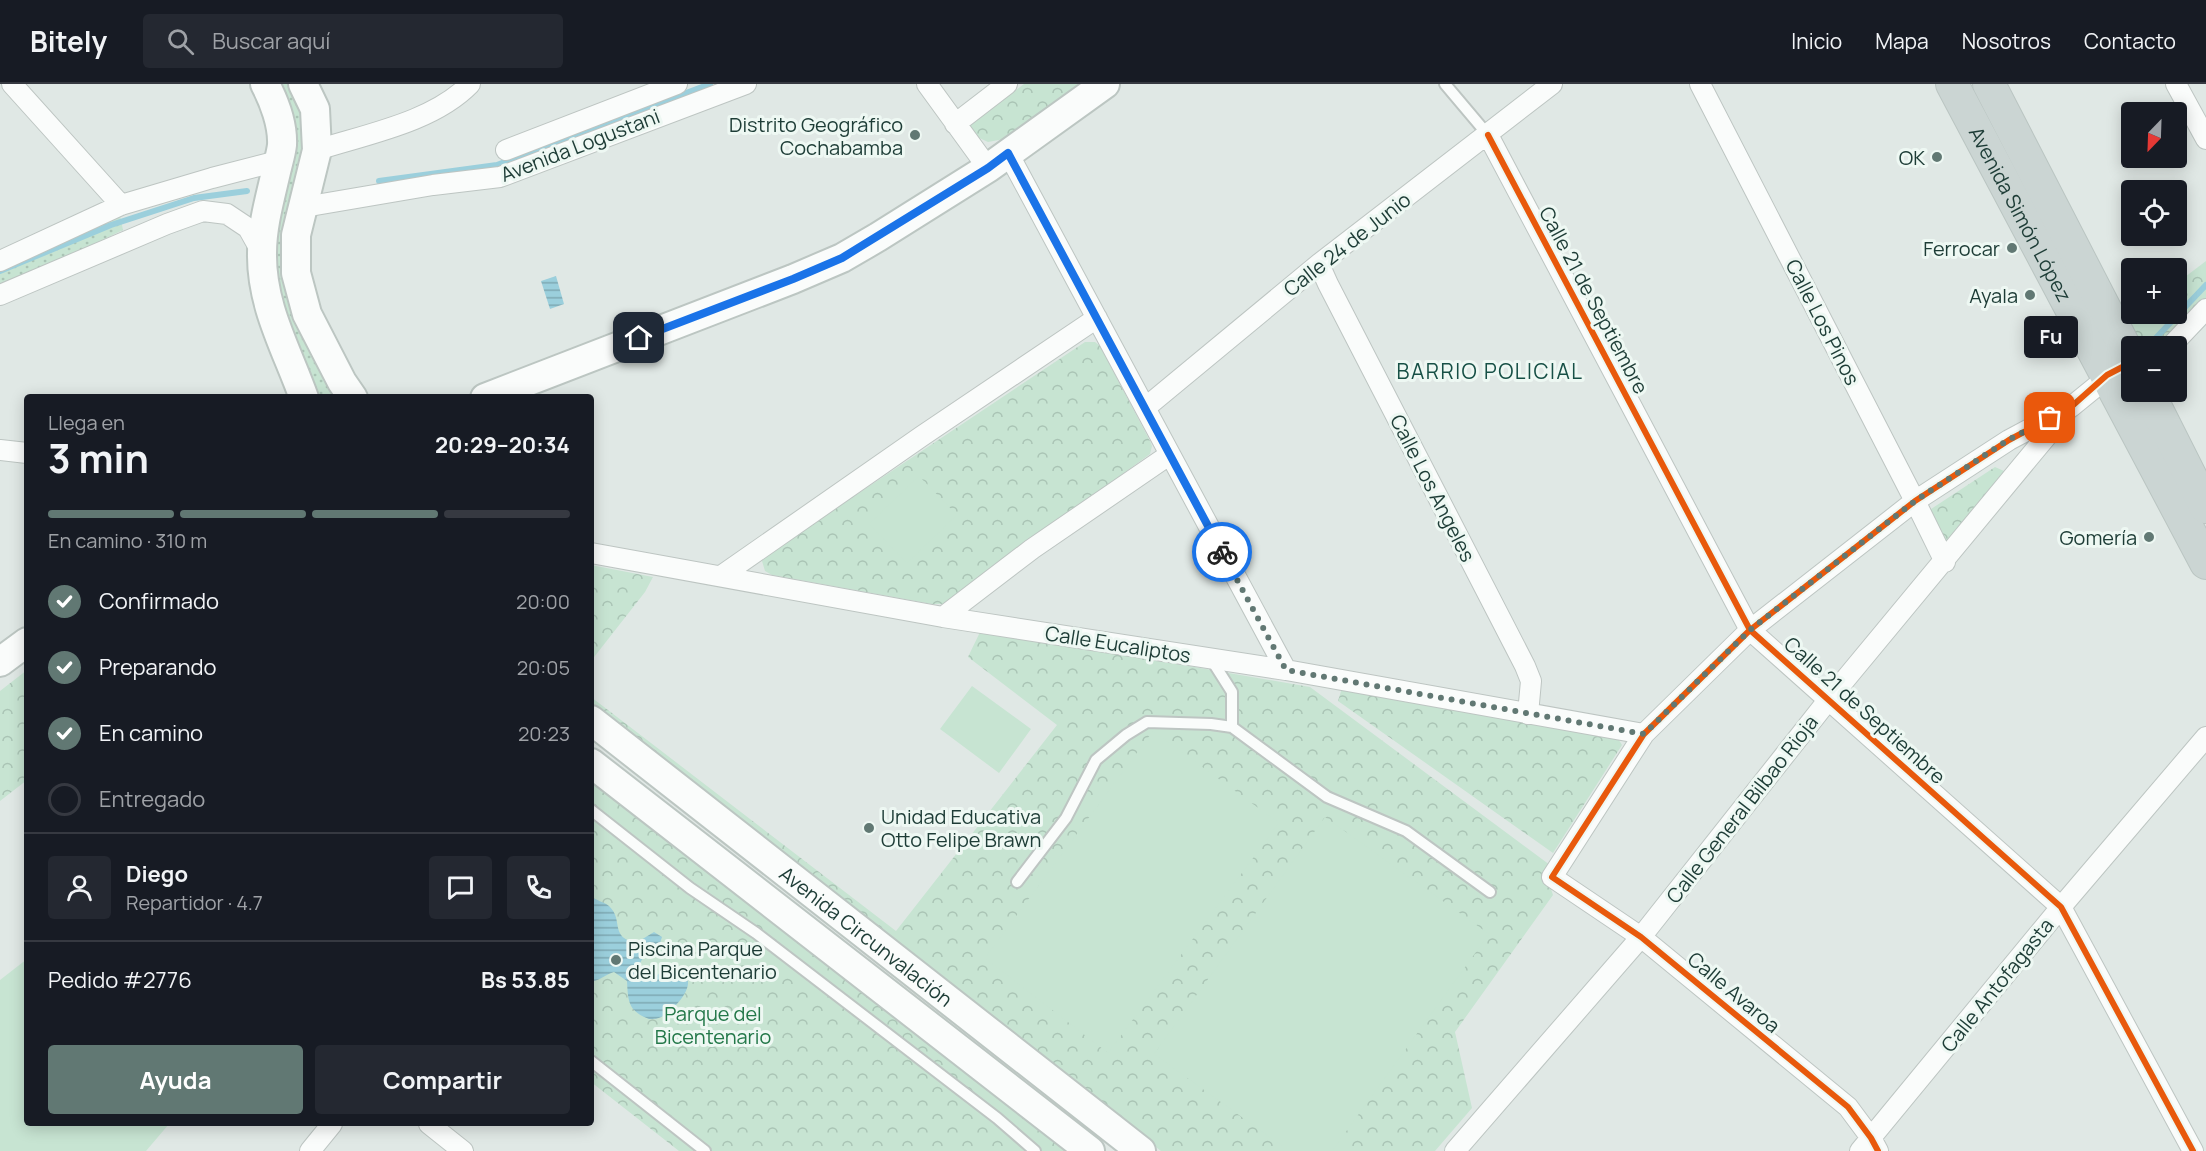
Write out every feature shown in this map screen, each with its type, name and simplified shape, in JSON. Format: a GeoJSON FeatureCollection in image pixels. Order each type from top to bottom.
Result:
{"type":"FeatureCollection","features":[{"type":"Feature","properties":{"kind":"main road"},"geometry":{"type":"LineString","coordinates":[[265,84],[272,96],[282,145],[267,210],[262,253],[265,291],[277,333],[302,394]]}},
{"type":"Feature","properties":{"kind":"main road"},"geometry":{"type":"LineString","coordinates":[[303,84],[315,109],[317,150],[296,235],[296,273],[300,295],[307,314],[350,394]]}},
{"type":"Feature","properties":{"kind":"main road"},"geometry":{"type":"LineString","coordinates":[[494,394],[842,258],[998,160],[1105,84]]}},
{"type":"Feature","properties":{"kind":"main road","name":"Avenida Simón López"},"geometry":{"type":"LineString","coordinates":[[1952,84],[2121,363]]}},
{"type":"Feature","properties":{"kind":"main road","name":"Avenida Simón López"},"geometry":{"type":"LineString","coordinates":[[1989,84],[2121,362]]}},
{"type":"Feature","properties":{"kind":"main road"},"geometry":{"type":"LineString","coordinates":[[2138,402],[2206,563]]}},
{"type":"Feature","properties":{"kind":"main road"},"geometry":{"type":"LineString","coordinates":[[2153,402],[2206,507]]}},
{"type":"Feature","properties":{"kind":"main road"},"geometry":{"type":"LineString","coordinates":[[0,662],[24,644]]}},
{"type":"Feature","properties":{"kind":"main road","name":"Avenida Circunvalación"},"geometry":{"type":"LineString","coordinates":[[594,722],[1141,1151]]}},
{"type":"Feature","properties":{"kind":"main road","name":"Avenida Circunvalación"},"geometry":{"type":"LineString","coordinates":[[594,765],[1090,1151]]}},
{"type":"Feature","properties":{"kind":"street"},"geometry":{"type":"LineString","coordinates":[[12,84],[121,206]]}},
{"type":"Feature","properties":{"kind":"street"},"geometry":{"type":"LineString","coordinates":[[317,150],[428,114],[452,101],[470,84]]}},
{"type":"Feature","properties":{"kind":"street"},"geometry":{"type":"LineString","coordinates":[[506,150],[677,84]]}},
{"type":"Feature","properties":{"kind":"street","name":"Avenida Logustani"},"geometry":{"type":"LineString","coordinates":[[304,207],[433,185],[500,177],[746,84]]}},
{"type":"Feature","properties":{"kind":"street"},"geometry":{"type":"LineString","coordinates":[[927,84],[955,124],[998,160],[1097,318],[1286,670]]}},
{"type":"Feature","properties":{"kind":"street"},"geometry":{"type":"LineString","coordinates":[[955,124],[1007,84]]}},
{"type":"Feature","properties":{"kind":"street","name":"Calle 24 de Junio"},"geometry":{"type":"LineString","coordinates":[[1145,408],[1319,264],[1552,84]]}},
{"type":"Feature","properties":{"kind":"street","name":"Calle Los Pinos"},"geometry":{"type":"LineString","coordinates":[[1701,84],[1945,562]]}},
{"type":"Feature","properties":{"kind":"street"},"geometry":{"type":"LineString","coordinates":[[2182,87],[2206,139]]}},
{"type":"Feature","properties":{"kind":"street","name":"Calle 21 de Septiembre"},"geometry":{"type":"LineString","coordinates":[[1488,135],[1750,630],[2061,907],[2193,1151]]}},
{"type":"Feature","properties":{"kind":"street"},"geometry":{"type":"LineString","coordinates":[[0,261],[121,206],[212,178],[278,161]]}},
{"type":"Feature","properties":{"kind":"street"},"geometry":{"type":"LineString","coordinates":[[0,295],[203,211],[227,214],[248,228],[262,253]]}},
{"type":"Feature","properties":{"kind":"street","name":"Calle Los Angeles"},"geometry":{"type":"LineString","coordinates":[[1319,264],[1525,666],[1531,681],[1528,714]]}},
{"type":"Feature","properties":{"kind":"street"},"geometry":{"type":"LineString","coordinates":[[2180,336],[2206,309]]}},
{"type":"Feature","properties":{"kind":"street"},"geometry":{"type":"LineString","coordinates":[[722,576],[922,436],[1097,318]]}},
{"type":"Feature","properties":{"kind":"street"},"geometry":{"type":"LineString","coordinates":[[1644,734],[1750,630],[1915,501],[2008,440],[2071,407],[2121,368]]}},
{"type":"Feature","properties":{"kind":"street","name":"Calle General Bilbao Rioja"},"geometry":{"type":"LineString","coordinates":[[1455,1151],[1641,937],[1829,699],[1945,562],[2071,407]]}},
{"type":"Feature","properties":{"kind":"street"},"geometry":{"type":"LineString","coordinates":[[0,450],[24,453]]}},
{"type":"Feature","properties":{"kind":"street"},"geometry":{"type":"LineString","coordinates":[[943,617],[1032,549],[1169,455]]}},
{"type":"Feature","properties":{"kind":"street","name":"Calle Eucaliptos"},"geometry":{"type":"LineString","coordinates":[[594,554],[943,617],[1286,670],[1644,734]]}},
{"type":"Feature","properties":{"kind":"street","name":"Calle Avaroa"},"geometry":{"type":"LineString","coordinates":[[1644,734],[1552,877],[1641,937],[1848,1107],[1869,1147]]}},
{"type":"Feature","properties":{"kind":"street","name":"Calle Antofagasta"},"geometry":{"type":"LineString","coordinates":[[1869,1147],[2061,907],[2206,737]]}},
{"type":"Feature","properties":{"kind":"street"},"geometry":{"type":"LineString","coordinates":[[310,1151],[330,1126]]}},
{"type":"Feature","properties":{"kind":"street"},"geometry":{"type":"LineString","coordinates":[[432,1126],[463,1151]]}},
{"type":"Feature","properties":{"kind":"lane","name":"Calle 21 de Septiembre"},"geometry":{"type":"LineString","coordinates":[[1445,84],[1488,135]]}},
{"type":"Feature","properties":{"kind":"lane"},"geometry":{"type":"LineString","coordinates":[[1211,658],[1232,692],[1232,727]]}},
{"type":"Feature","properties":{"kind":"lane"},"geometry":{"type":"LineString","coordinates":[[1017,882],[1066,818],[1096,760],[1126,735],[1147,722],[1232,727],[1327,797],[1406,831],[1491,892]]}},
{"type":"Feature","properties":{"kind":"lane"},"geometry":{"type":"LineString","coordinates":[[594,812],[690,888],[756,933],[923,1061],[997,1118],[1035,1151]]}},
{"type":"Feature","properties":{"kind":"lane"},"geometry":{"type":"LineString","coordinates":[[594,1063],[705,1151]]}},
{"type":"Feature","properties":{"kind":"green space"},"geometry":{"type":"Polygon","coordinates":[[[277,84],[292,84],[301,101],[308,141],[289,214],[341,394],[312,394],[275,288],[277,84]]]}},
{"type":"Feature","properties":{"kind":"green space"},"geometry":{"type":"Polygon","coordinates":[[[1024,84],[1079,84],[1004,139],[988,142],[975,136],[969,126],[1024,84]]]}},
{"type":"Feature","properties":{"kind":"green space"},"geometry":{"type":"Polygon","coordinates":[[[120,215],[123,230],[0,289],[0,266],[120,215]]]}},
{"type":"Feature","properties":{"kind":"green space"},"geometry":{"type":"Polygon","coordinates":[[[2206,261],[2206,298],[2187,318],[2187,275],[2206,261]]]}},
{"type":"Feature","properties":{"kind":"green space"},"geometry":{"type":"Polygon","coordinates":[[[2131,324],[2182,324],[2170,336],[2137,336],[2131,324]]]}},
{"type":"Feature","properties":{"kind":"green space"},"geometry":{"type":"Polygon","coordinates":[[[1085,342],[1095,342],[1100,346],[1150,441],[1152,446],[1150,454],[944,604],[932,604],[772,575],[765,571],[762,561],[769,553],[1085,342]]]}},
{"type":"Feature","properties":{"kind":"green space"},"geometry":{"type":"Polygon","coordinates":[[[1995,467],[2004,471],[2004,477],[1948,547],[1928,511],[1995,467]]]}},
{"type":"Feature","properties":{"kind":"green space"},"geometry":{"type":"Polygon","coordinates":[[[919,476],[957,515],[907,563],[869,524],[919,476]]]}},
{"type":"Feature","properties":{"kind":"green space"},"geometry":{"type":"Polygon","coordinates":[[[594,566],[653,577],[645,592],[594,657],[594,566]]]}},
{"type":"Feature","properties":{"kind":"green space"},"geometry":{"type":"Polygon","coordinates":[[[981,630],[1310,687],[1550,865],[1546,874],[1553,895],[1455,1032],[1472,1108],[1435,1151],[1161,1151],[594,710],[594,699],[896,931],[1057,725],[968,657],[981,630]]]}},
{"type":"Feature","properties":{"kind":"green space"},"geometry":{"type":"Polygon","coordinates":[[[24,672],[24,782],[0,801],[0,691],[24,672]]]}},
{"type":"Feature","properties":{"kind":"green space"},"geometry":{"type":"Polygon","coordinates":[[[972,686],[1031,729],[999,773],[940,729],[972,686]]]}},
{"type":"Feature","properties":{"kind":"green space"},"geometry":{"type":"Polygon","coordinates":[[[1342,688],[1617,737],[1622,745],[1553,853],[1338,701],[1342,688]]]}},
{"type":"Feature","properties":{"kind":"green space"},"geometry":{"type":"Polygon","coordinates":[[[1153,731],[1279,823],[1108,1053],[985,958],[1153,731]]]}},
{"type":"Feature","properties":{"kind":"green space","name":"Parque del Bicentenario"},"geometry":{"type":"Polygon","coordinates":[[[594,777],[1072,1151],[679,1151],[594,1084],[594,777]]]}},
{"type":"Feature","properties":{"kind":"green space"},"geometry":{"type":"Polygon","coordinates":[[[1325,817],[1489,934],[1332,1151],[1289,1151],[1154,1054],[1325,817]]]}},
{"type":"Feature","properties":{"kind":"green space"},"geometry":{"type":"Polygon","coordinates":[[[24,961],[24,1126],[167,1126],[146,1151],[0,1151],[0,980],[24,961]]]}},
{"type":"Feature","properties":{"kind":"water"},"geometry":{"type":"Polygon","coordinates":[[[556,276],[564,304],[550,309],[541,281],[556,276]]]}},
{"type":"Feature","properties":{"kind":"water","name":"Piscina Parque del Bicentenario"},"geometry":{"type":"Polygon","coordinates":[[[594,898],[605,903],[613,911],[622,937],[636,943],[654,932],[662,937],[659,946],[642,959],[638,972],[649,979],[666,970],[678,970],[688,980],[684,994],[674,1007],[663,1016],[649,1019],[630,1005],[627,981],[614,972],[594,980],[594,898]]]}},
{"type":"Feature","properties":{"kind":"waterway"},"geometry":{"type":"LineString","coordinates":[[379,181],[497,165],[710,84]]}},
{"type":"Feature","properties":{"kind":"waterway"},"geometry":{"type":"LineString","coordinates":[[0,271],[111,225],[194,198],[247,191]]}},
{"type":"Feature","properties":{"kind":"waterway"},"geometry":{"type":"LineString","coordinates":[[2158,336],[2206,285]]}},
{"type":"Feature","properties":{"kind":"cycle path"},"geometry":{"type":"LineString","coordinates":[[1488,135],[1750,630],[2061,907],[2193,1151]]}},
{"type":"Feature","properties":{"kind":"cycle path"},"geometry":{"type":"LineString","coordinates":[[1878,1151],[1848,1107],[1641,937],[1552,877],[1644,734],[1750,630],[1915,501],[2009,440],[2071,407],[2107,375],[2121,368]]}},
{"type":"Feature","properties":{"kind":"way so far"},"geometry":{"type":"LineString","coordinates":[[1222,552],[1286,670],[1644,734],[1750,630],[1915,501],[2008,440],[2050,418]]}},
{"type":"Feature","properties":{"kind":"place","name":"Distrito Geográfico Cochabamba"},"geometry":{"type":"Point","coordinates":[915,135]}},
{"type":"Feature","properties":{"kind":"place","name":"OK"},"geometry":{"type":"Point","coordinates":[1937,157]}},
{"type":"Feature","properties":{"kind":"place","name":"Ferrocar"},"geometry":{"type":"Point","coordinates":[2012,248]}},
{"type":"Feature","properties":{"kind":"place","name":"Ayala"},"geometry":{"type":"Point","coordinates":[2030,295]}},
{"type":"Feature","properties":{"kind":"place","name":"Fu"},"geometry":{"type":"Point","coordinates":[2050,418]}},
{"type":"Feature","properties":{"kind":"place","name":"Gomería"},"geometry":{"type":"Point","coordinates":[2149,537]}},
{"type":"Feature","properties":{"kind":"place","name":"Unidad Educativa Otto Felipe Brawn"},"geometry":{"type":"Point","coordinates":[869,828]}},
{"type":"Feature","properties":{"kind":"place","name":"Piscina Parque del Bicentenario"},"geometry":{"type":"Point","coordinates":[616,960]}},
{"type":"Feature","properties":{"kind":"district","name":"BARRIO POLICIAL"},"geometry":{"type":"Point","coordinates":[1490,371]}},
{"type":"Feature","properties":{"kind":"route"},"geometry":{"type":"LineString","coordinates":[[639,338],[842,258],[988,168],[1008,153],[1222,552]]}}]}
